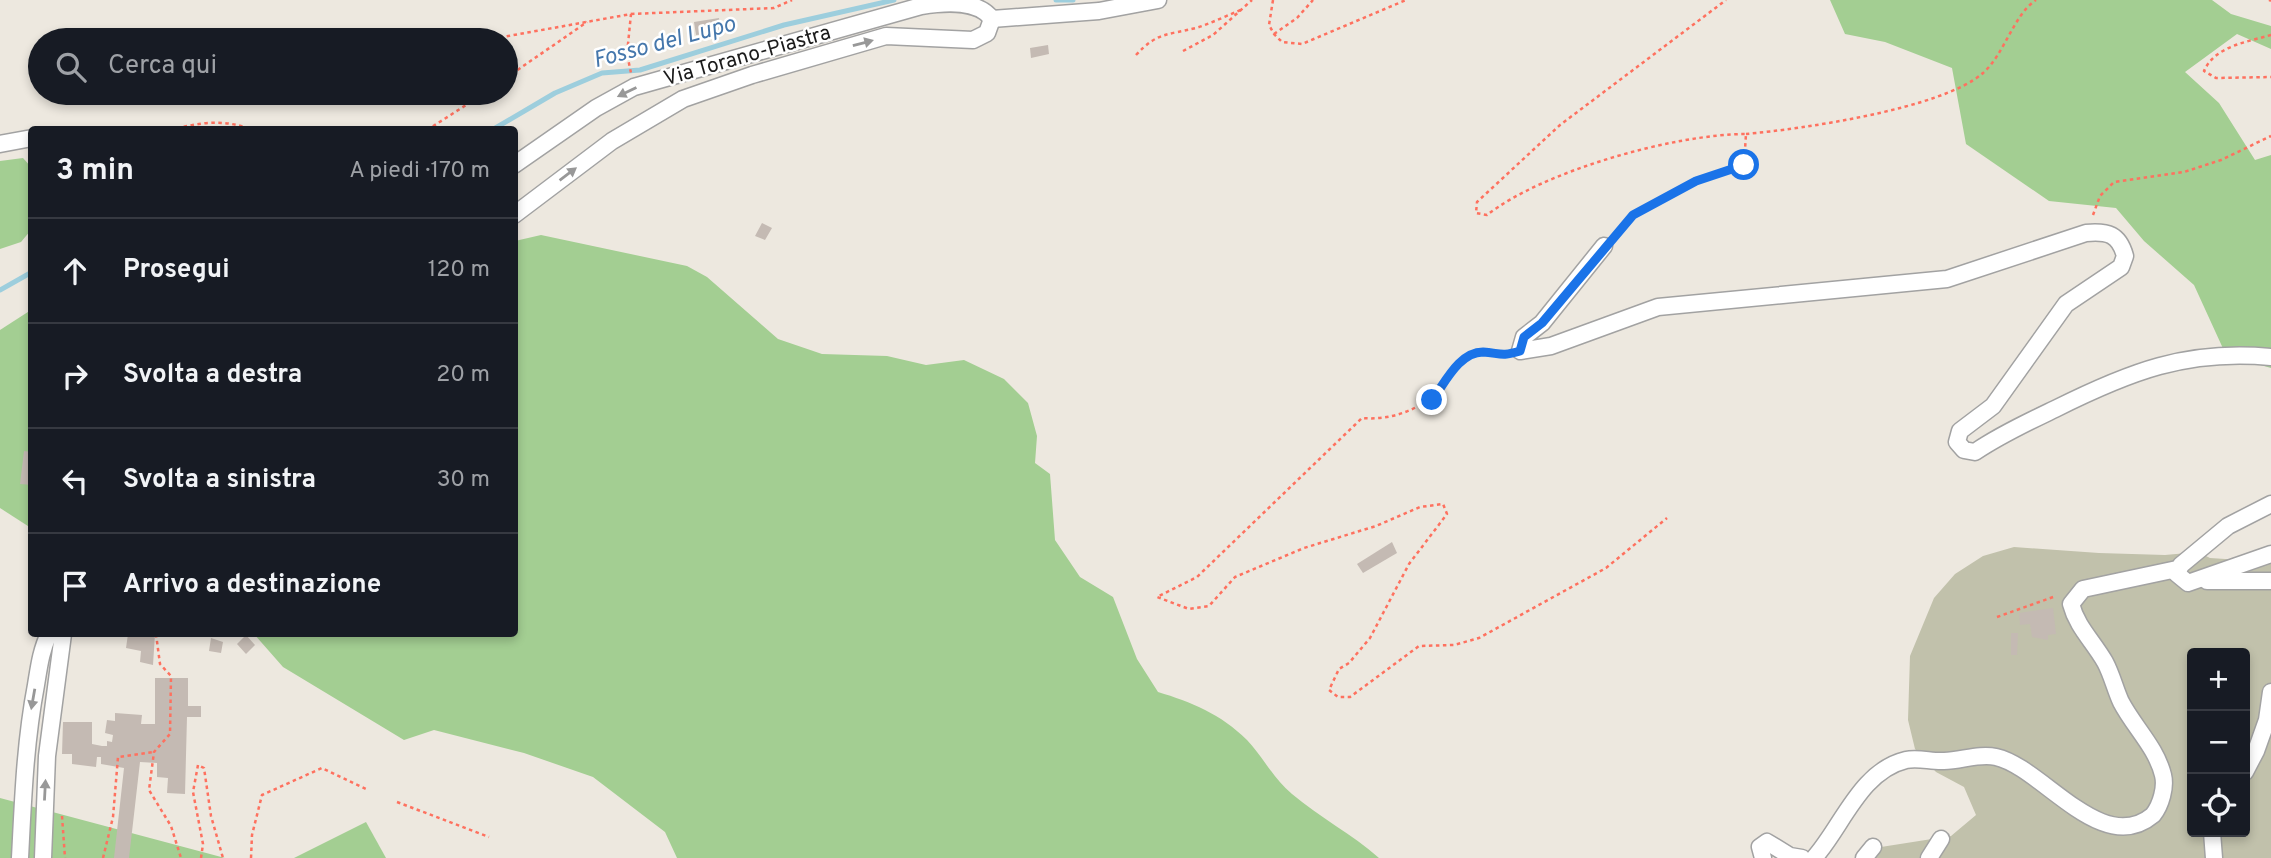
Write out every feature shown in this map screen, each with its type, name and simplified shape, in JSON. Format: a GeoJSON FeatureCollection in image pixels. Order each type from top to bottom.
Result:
{"type":"FeatureCollection","features":[{"type":"Feature","properties":{"kind":"street"},"geometry":{"type":"LineString","coordinates":[[518,212],[611,141],[683,99],[752,75],[886,37],[973,40],[987,33],[992,19],[1098,11],[1158,0]]}},
{"type":"Feature","properties":{"kind":"street","name":"Via Torano-Piastra"},"geometry":{"type":"LineString","coordinates":[[518,162],[596,107],[634,88],[921,6],[953,1],[975,2],[985,6],[992,19]]}},
{"type":"Feature","properties":{"kind":"street"},"geometry":{"type":"LineString","coordinates":[[0,144],[28,139]]}},
{"type":"Feature","properties":{"kind":"street"},"geometry":{"type":"LineString","coordinates":[[1604,246],[1542,323],[1524,337],[1520,351],[1551,346],[1658,307],[1947,279],[2096,232],[2107,232],[2116,237],[2124,256],[2121,267],[2066,304],[1993,406],[1960,432],[1956,442],[1964,450],[1975,452],[2133,372],[2187,358],[2235,353],[2271,357]]}},
{"type":"Feature","properties":{"kind":"street"},"geometry":{"type":"LineString","coordinates":[[1814,858],[1832,838],[1847,809],[1875,778],[1906,760],[1946,762],[1969,757],[1997,757],[2021,771],[2087,828],[2118,836],[2144,828],[2160,807],[2164,778],[2153,750],[2122,703],[2105,662],[2076,621],[2071,604],[2083,589],[2177,569],[2228,526],[2271,504]]}},
{"type":"Feature","properties":{"kind":"street"},"geometry":{"type":"LineString","coordinates":[[2177,569],[2179,579],[2188,583],[2271,554]]}},
{"type":"Feature","properties":{"kind":"street"},"geometry":{"type":"LineString","coordinates":[[2194,581],[2271,581]]}},
{"type":"Feature","properties":{"kind":"street"},"geometry":{"type":"LineString","coordinates":[[20,858],[24,767],[43,646],[48,637]]}},
{"type":"Feature","properties":{"kind":"street"},"geometry":{"type":"LineString","coordinates":[[43,858],[47,756],[64,637]]}},
{"type":"Feature","properties":{"kind":"street"},"geometry":{"type":"LineString","coordinates":[[2250,762],[2267,720],[2271,692]]}},
{"type":"Feature","properties":{"kind":"street"},"geometry":{"type":"LineString","coordinates":[[2212,837],[2214,858]]}},
{"type":"Feature","properties":{"kind":"street"},"geometry":{"type":"LineString","coordinates":[[1928,858],[1941,839]]}},
{"type":"Feature","properties":{"kind":"street"},"geometry":{"type":"LineString","coordinates":[[1763,858],[1759,847],[1767,842],[1790,856],[1802,858]]}},
{"type":"Feature","properties":{"kind":"path"},"geometry":{"type":"LineString","coordinates":[[518,34],[631,15],[774,8],[792,0]]}},
{"type":"Feature","properties":{"kind":"path"},"geometry":{"type":"LineString","coordinates":[[1183,51],[1213,35],[1252,0]]}},
{"type":"Feature","properties":{"kind":"path"},"geometry":{"type":"LineString","coordinates":[[1273,0],[1269,25],[1274,34],[1282,42],[1302,44],[1406,0]]}},
{"type":"Feature","properties":{"kind":"path"},"geometry":{"type":"LineString","coordinates":[[1274,34],[1297,18],[1313,0]]}},
{"type":"Feature","properties":{"kind":"path"},"geometry":{"type":"LineString","coordinates":[[1726,0],[1560,125],[1477,202],[1476,213],[1487,215],[1501,204],[1550,179],[1655,146],[1721,134],[1785,131],[1878,114],[1947,92],[1982,75],[2036,0]]}},
{"type":"Feature","properties":{"kind":"path"},"geometry":{"type":"LineString","coordinates":[[1136,55],[1149,41],[1170,31],[1195,28],[1243,9]]}},
{"type":"Feature","properties":{"kind":"path"},"geometry":{"type":"LineString","coordinates":[[628,61],[631,15]]}},
{"type":"Feature","properties":{"kind":"path"},"geometry":{"type":"LineString","coordinates":[[518,70],[590,20]]}},
{"type":"Feature","properties":{"kind":"path"},"geometry":{"type":"LineString","coordinates":[[2271,35],[2223,50],[2208,62],[2204,71],[2216,78],[2271,77]]}},
{"type":"Feature","properties":{"kind":"path"},"geometry":{"type":"LineString","coordinates":[[433,126],[466,105]]}},
{"type":"Feature","properties":{"kind":"path"},"geometry":{"type":"LineString","coordinates":[[186,126],[205,121],[243,126]]}},
{"type":"Feature","properties":{"kind":"path"},"geometry":{"type":"LineString","coordinates":[[1604,246],[1633,215],[1671,193],[1744,165],[1746,134]]}},
{"type":"Feature","properties":{"kind":"path"},"geometry":{"type":"LineString","coordinates":[[2096,232],[2093,214],[2099,196],[2114,182],[2184,172],[2221,160],[2271,136]]}},
{"type":"Feature","properties":{"kind":"path"},"geometry":{"type":"LineString","coordinates":[[1520,351],[1497,357],[1487,352],[1474,353],[1458,363],[1432,400],[1376,420],[1362,418],[1197,577],[1157,597],[1171,605],[1189,609],[1209,606],[1236,577],[1304,548],[1376,526],[1419,507],[1443,504],[1447,514],[1441,526],[1409,564],[1370,638],[1332,679],[1329,691],[1338,697],[1350,697],[1419,646],[1454,645],[1479,638],[1606,568],[1667,518]]}},
{"type":"Feature","properties":{"kind":"path"},"geometry":{"type":"LineString","coordinates":[[1997,617],[2034,602],[2083,589]]}},
{"type":"Feature","properties":{"kind":"path"},"geometry":{"type":"LineString","coordinates":[[156,637],[160,664],[170,676],[170,734],[154,752],[149,790],[171,826],[181,858]]}},
{"type":"Feature","properties":{"kind":"path"},"geometry":{"type":"LineString","coordinates":[[103,858],[103,846],[113,817],[118,757],[154,752]]}},
{"type":"Feature","properties":{"kind":"path"},"geometry":{"type":"LineString","coordinates":[[201,858],[203,844],[198,804],[192,792],[198,765],[204,768],[211,816],[223,858]]}},
{"type":"Feature","properties":{"kind":"path"},"geometry":{"type":"LineString","coordinates":[[251,858],[262,795],[322,768],[368,790]]}},
{"type":"Feature","properties":{"kind":"path"},"geometry":{"type":"LineString","coordinates":[[397,802],[489,838]]}},
{"type":"Feature","properties":{"kind":"shaded area"},"geometry":{"type":"Polygon","coordinates":[[[2014,547],[2165,555],[2198,552],[2210,558],[2271,562],[2271,858],[1861,858],[1881,847],[1951,836],[1976,815],[1964,787],[1936,772],[1915,749],[1908,720],[1910,656],[1934,598],[1955,574],[1983,556],[2014,547]]]}},
{"type":"Feature","properties":{"kind":"green space"},"geometry":{"type":"Polygon","coordinates":[[[1830,0],[2212,0],[2231,14],[2271,26],[2271,49],[2237,34],[2185,72],[2219,103],[2255,160],[2271,155],[2271,368],[2226,355],[2194,285],[2144,241],[2116,208],[2049,201],[1966,144],[1952,68],[1885,42],[1845,34],[1830,0]]]}},
{"type":"Feature","properties":{"kind":"green space"},"geometry":{"type":"Polygon","coordinates":[[[23,158],[28,164],[28,234],[21,242],[0,249],[0,161],[23,158]]]}},
{"type":"Feature","properties":{"kind":"green space"},"geometry":{"type":"Polygon","coordinates":[[[541,235],[687,266],[707,277],[778,339],[822,354],[887,356],[926,365],[964,360],[1004,379],[1028,403],[1037,436],[1035,463],[1050,474],[1055,540],[1080,577],[1113,597],[1137,659],[1158,692],[1194,705],[1227,723],[1247,740],[1292,794],[1379,858],[677,858],[665,832],[593,777],[524,753],[434,730],[404,740],[283,667],[257,637],[518,637],[518,240],[541,235]]]}},
{"type":"Feature","properties":{"kind":"green space"},"geometry":{"type":"Polygon","coordinates":[[[28,312],[28,526],[0,508],[0,330],[28,312]]]}},
{"type":"Feature","properties":{"kind":"green space"},"geometry":{"type":"Polygon","coordinates":[[[0,798],[225,858],[0,858],[0,798]]]}},
{"type":"Feature","properties":{"kind":"green space"},"geometry":{"type":"Polygon","coordinates":[[[366,822],[386,858],[294,858],[366,822]]]}},
{"type":"Feature","properties":{"kind":"building"},"geometry":{"type":"Polygon","coordinates":[[[719,18],[721,32],[696,35],[694,22],[719,18]]]}},
{"type":"Feature","properties":{"kind":"building"},"geometry":{"type":"Polygon","coordinates":[[[1048,45],[1049,54],[1031,58],[1030,48],[1048,45]]]}},
{"type":"Feature","properties":{"kind":"building"},"geometry":{"type":"Polygon","coordinates":[[[762,223],[772,228],[765,240],[755,236],[762,223]]]}},
{"type":"Feature","properties":{"kind":"building"},"geometry":{"type":"Polygon","coordinates":[[[24,451],[28,452],[28,485],[20,484],[24,451]]]}},
{"type":"Feature","properties":{"kind":"building"},"geometry":{"type":"Polygon","coordinates":[[[1392,542],[1397,553],[1363,573],[1357,564],[1392,542]]]}},
{"type":"Feature","properties":{"kind":"building"},"geometry":{"type":"Polygon","coordinates":[[[2053,608],[2056,634],[2048,635],[2048,640],[2032,637],[2030,624],[2020,625],[2019,613],[2053,608]]]}},
{"type":"Feature","properties":{"kind":"building"},"geometry":{"type":"Polygon","coordinates":[[[2011,633],[2018,633],[2017,655],[2011,655],[2011,633]]]}},
{"type":"Feature","properties":{"kind":"building"},"geometry":{"type":"Polygon","coordinates":[[[128,637],[155,637],[153,665],[140,662],[141,651],[126,648],[128,637]]]}},
{"type":"Feature","properties":{"kind":"building"},"geometry":{"type":"Polygon","coordinates":[[[248,637],[255,645],[246,654],[237,644],[248,637]]]}},
{"type":"Feature","properties":{"kind":"building"},"geometry":{"type":"Polygon","coordinates":[[[211,638],[223,642],[221,653],[209,651],[211,638]]]}},
{"type":"Feature","properties":{"kind":"building"},"geometry":{"type":"Polygon","coordinates":[[[155,678],[188,678],[188,706],[201,706],[201,717],[187,717],[185,794],[167,793],[168,778],[157,777],[157,763],[140,762],[129,858],[114,858],[124,768],[101,764],[101,757],[97,757],[96,767],[72,764],[72,754],[62,754],[63,722],[92,722],[92,744],[102,746],[107,746],[107,741],[112,742],[113,735],[105,733],[107,720],[115,721],[115,713],[142,715],[141,724],[155,724],[155,678]]]}},
{"type":"Feature","properties":{"kind":"waterway","name":"Fosso del Lupo"},"geometry":{"type":"LineString","coordinates":[[499,126],[555,93],[602,73],[640,70],[784,25],[894,0]]}},
{"type":"Feature","properties":{"kind":"waterway","name":"Fosso del Lupo"},"geometry":{"type":"LineString","coordinates":[[1056,0],[1073,0]]}},
{"type":"Feature","properties":{"kind":"waterway"},"geometry":{"type":"LineString","coordinates":[[0,290],[28,274]]}},
{"type":"Feature","properties":{"kind":"route"},"geometry":{"type":"LineString","coordinates":[[1432,400],[1458,363],[1474,353],[1487,352],[1497,357],[1520,351],[1524,337],[1542,323],[1604,246],[1633,215],[1696,181],[1744,165]]}}]}
